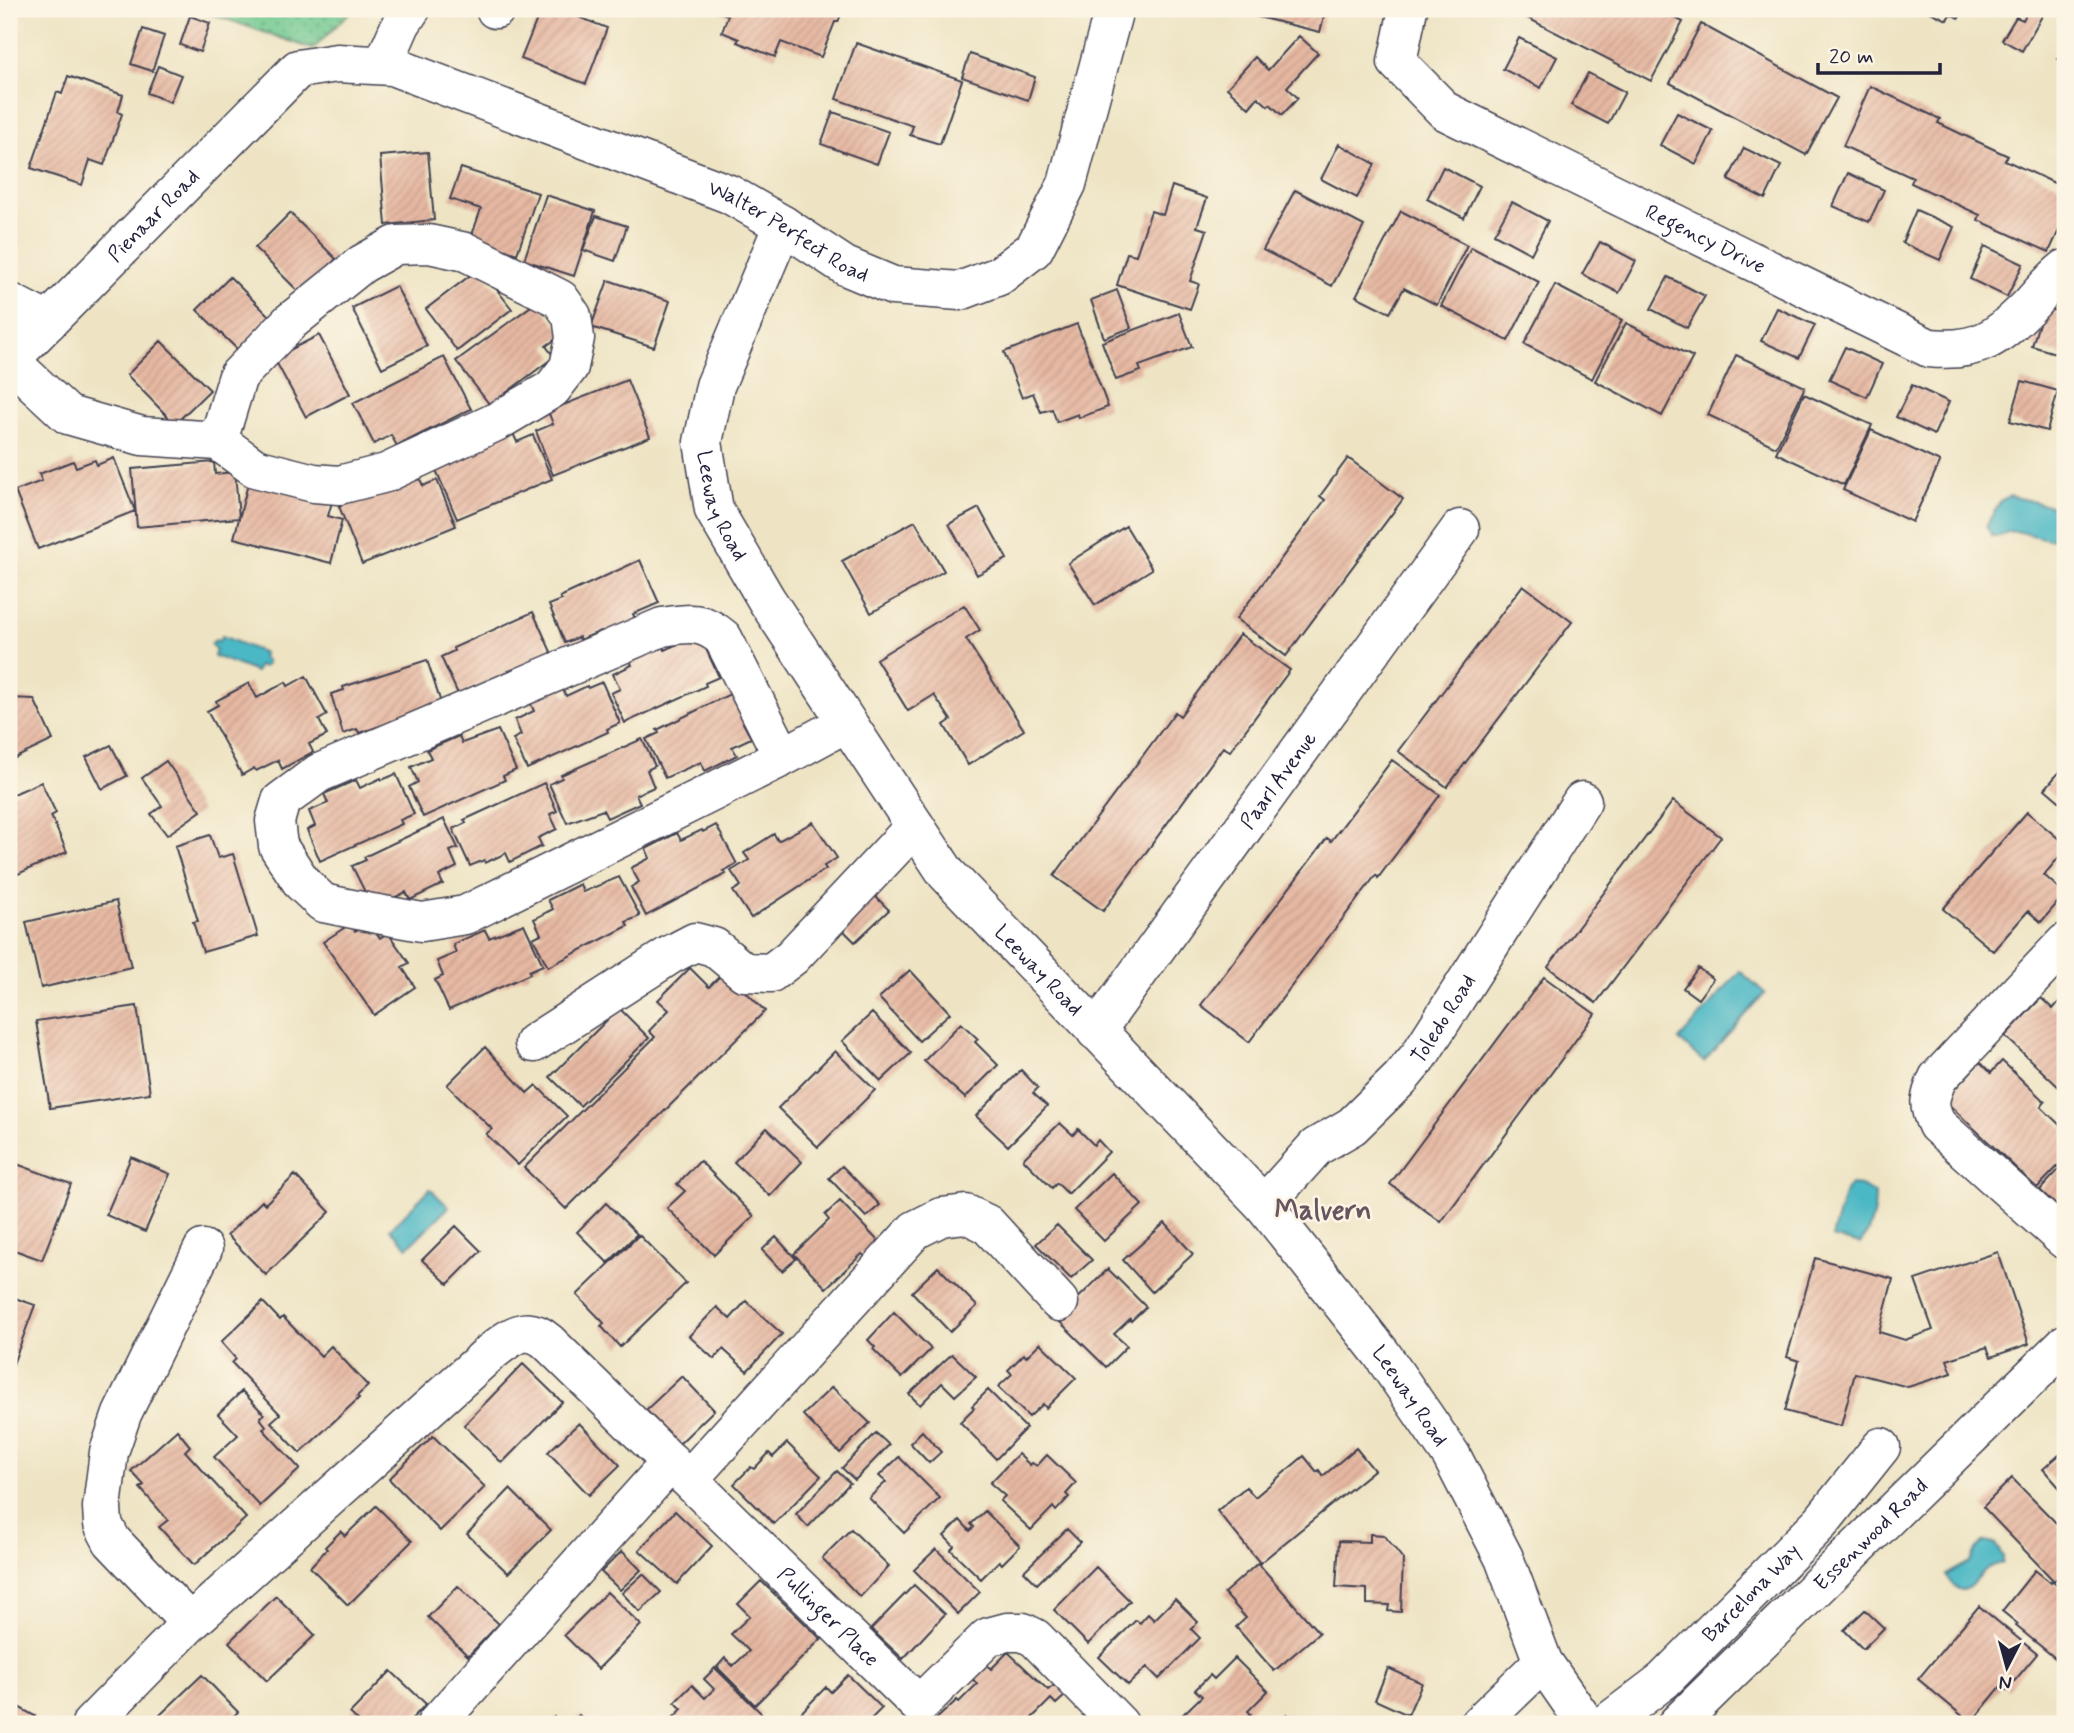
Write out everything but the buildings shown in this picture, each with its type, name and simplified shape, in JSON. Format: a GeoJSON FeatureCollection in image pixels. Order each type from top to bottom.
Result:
{"type":"FeatureCollection","features":[{"type":"Feature","properties":{"kind":"street"},"geometry":{"type":"LineString","coordinates":[[383,65],[401,24],[411,9]]}},
{"type":"Feature","properties":{"kind":"street","name":"Walter Perfect Road"},"geometry":{"type":"LineString","coordinates":[[298,69],[338,63],[392,66],[729,194],[845,265],[893,286],[960,291],[999,276],[1034,249],[1067,184],[1114,9]]}},
{"type":"Feature","properties":{"kind":"street","name":"Regency Drive"},"geometry":{"type":"LineString","coordinates":[[1408,9],[1397,62],[1445,111],[1929,348],[1970,348],[1992,339],[2065,269]]}},
{"type":"Feature","properties":{"kind":"street","name":"Pienaar Road"},"geometry":{"type":"LineString","coordinates":[[9,361],[298,69]]}},
{"type":"Feature","properties":{"kind":"street","name":"Leeway Road"},"geometry":{"type":"LineString","coordinates":[[783,225],[715,386],[703,442],[714,510],[766,599],[946,873],[1264,1205],[1381,1353],[1451,1455],[1504,1558],[1543,1662],[1586,1724]]}},
{"type":"Feature","properties":{"kind":"street"},"geometry":{"type":"LineString","coordinates":[[9,361],[68,415],[142,436],[218,441],[255,468],[314,483],[339,485],[386,473],[498,421],[552,389],[569,367],[575,338],[572,316],[560,299],[466,252],[429,244],[396,245],[362,264],[290,322],[238,376],[218,441]]}},
{"type":"Feature","properties":{"kind":"street"},"geometry":{"type":"LineString","coordinates":[[9,302],[48,322]]}},
{"type":"Feature","properties":{"kind":"street","name":"Paarl Avenue"},"geometry":{"type":"LineString","coordinates":[[1096,1031],[1460,528]]}},
{"type":"Feature","properties":{"kind":"street"},"geometry":{"type":"LineString","coordinates":[[783,757],[723,638],[711,628],[689,623],[662,627],[319,773],[281,801],[275,821],[278,846],[302,883],[323,903],[422,922],[464,915],[783,757],[846,723]]}},
{"type":"Feature","properties":{"kind":"street","name":"Toledo Road"},"geometry":{"type":"LineString","coordinates":[[1264,1205],[1316,1147],[1352,1126],[1401,1079],[1419,1056],[1582,801]]}},
{"type":"Feature","properties":{"kind":"street"},"geometry":{"type":"LineString","coordinates":[[534,1043],[670,955],[695,942],[714,947],[744,972],[771,973],[792,957],[915,826]]}},
{"type":"Feature","properties":{"kind":"street"},"geometry":{"type":"LineString","coordinates":[[2065,943],[1938,1078],[1929,1097],[1931,1113],[1937,1125],[2065,1240]]}},
{"type":"Feature","properties":{"kind":"street"},"geometry":{"type":"LineString","coordinates":[[436,1724],[915,1230],[941,1217],[966,1214],[987,1224],[1059,1302]]}},
{"type":"Feature","properties":{"kind":"street"},"geometry":{"type":"LineString","coordinates":[[91,1724],[190,1623],[112,1541],[103,1524],[102,1507],[109,1452],[122,1414],[203,1248]]}},
{"type":"Feature","properties":{"kind":"street","name":"Pullinger Place"},"geometry":{"type":"LineString","coordinates":[[190,1623],[510,1337],[526,1333],[538,1334],[680,1471],[911,1715],[988,1637],[1007,1632],[1023,1632],[1035,1638],[1119,1724]]}},
{"type":"Feature","properties":{"kind":"street","name":"Essenwood Road"},"geometry":{"type":"LineString","coordinates":[[1677,1724],[2065,1344]]}},
{"type":"Feature","properties":{"kind":"street","name":"Barcelona Way"},"geometry":{"type":"LineString","coordinates":[[1606,1724],[1664,1680],[1821,1522],[1881,1447]]}},
{"type":"Feature","properties":{"kind":"street"},"geometry":{"type":"LineString","coordinates":[[1479,1724],[1543,1662]]}},
{"type":"Feature","properties":{"kind":"green space"},"geometry":{"type":"Polygon","coordinates":[[[197,9],[353,9],[313,49],[197,9]]]}},
{"type":"Feature","properties":{"kind":"water"},"geometry":{"type":"Polygon","coordinates":[[[2010,496],[2056,507],[2064,515],[2065,527],[2051,539],[2012,531],[2001,536],[1992,536],[1986,526],[2001,500],[2010,496]]]}},
{"type":"Feature","properties":{"kind":"water"},"geometry":{"type":"Polygon","coordinates":[[[222,636],[264,653],[262,658],[267,664],[264,667],[258,666],[256,672],[214,656],[216,650],[211,644],[215,640],[219,641],[222,636]]]}},
{"type":"Feature","properties":{"kind":"water"},"geometry":{"type":"Polygon","coordinates":[[[1740,971],[1765,993],[1704,1062],[1679,1040],[1740,971]]]}},
{"type":"Feature","properties":{"kind":"water"},"geometry":{"type":"Polygon","coordinates":[[[1850,1185],[1861,1186],[1875,1194],[1872,1220],[1860,1244],[1832,1237],[1845,1191],[1850,1185]]]}},
{"type":"Feature","properties":{"kind":"water"},"geometry":{"type":"Polygon","coordinates":[[[430,1189],[449,1207],[408,1247],[390,1229],[430,1189]]]}},
{"type":"Feature","properties":{"kind":"water"},"geometry":{"type":"Polygon","coordinates":[[[1984,1542],[1995,1544],[2003,1556],[2003,1562],[1988,1568],[1964,1590],[1958,1589],[1946,1575],[1970,1562],[1984,1542]]]}},
{"type":"Feature","properties":{"kind":"district","name":"Malvern"},"geometry":{"type":"Point","coordinates":[1323,1209]}}]}
